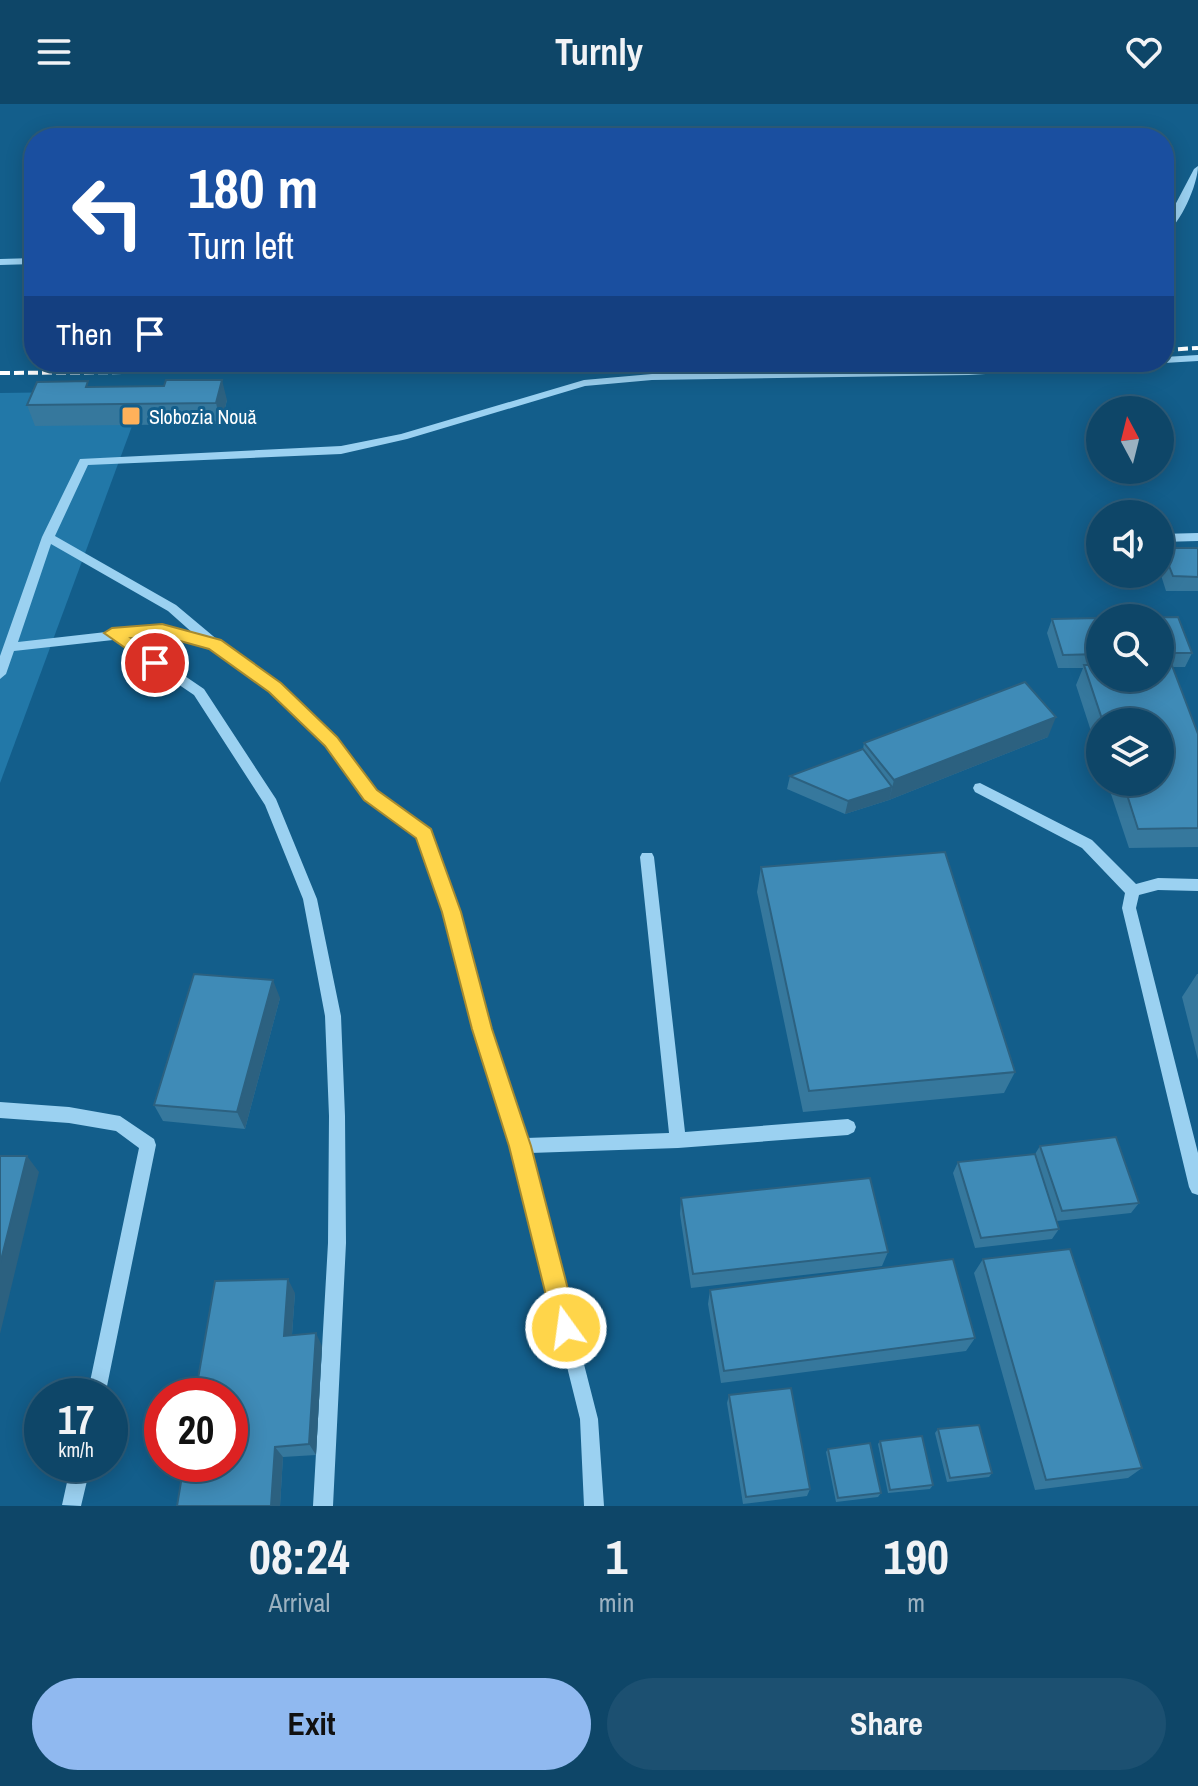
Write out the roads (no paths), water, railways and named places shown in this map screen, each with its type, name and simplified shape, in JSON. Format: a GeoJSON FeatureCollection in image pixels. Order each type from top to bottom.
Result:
{"type":"FeatureCollection","features":[{"type":"Feature","properties":{"kind":"street"},"geometry":{"type":"LineString","coordinates":[[1174,218],[1198,169]]}},
{"type":"Feature","properties":{"kind":"street"},"geometry":{"type":"LineString","coordinates":[[0,262],[24,261]]}},
{"type":"Feature","properties":{"kind":"street"},"geometry":{"type":"LineString","coordinates":[[1174,359],[1198,358]]}},
{"type":"Feature","properties":{"kind":"street"},"geometry":{"type":"LineString","coordinates":[[0,674],[48,537],[84,462],[341,450],[403,437],[584,383],[625,379],[969,372]]}},
{"type":"Feature","properties":{"kind":"street"},"geometry":{"type":"LineString","coordinates":[[48,537],[172,608],[275,687],[331,741],[370,795],[424,834],[452,912],[482,1029],[520,1146],[589,1419],[594,1506]]}},
{"type":"Feature","properties":{"kind":"street"},"geometry":{"type":"LineString","coordinates":[[1174,538],[1198,537]]}},
{"type":"Feature","properties":{"kind":"street"},"geometry":{"type":"LineString","coordinates":[[10,647],[112,633],[162,630],[215,644]]}},
{"type":"Feature","properties":{"kind":"street"},"geometry":{"type":"LineString","coordinates":[[112,633],[199,692],[271,803],[310,899],[333,1016],[337,1116],[337,1243],[323,1506]]}},
{"type":"Feature","properties":{"kind":"street"},"geometry":{"type":"LineString","coordinates":[[980,788],[1087,844],[1133,891]]}},
{"type":"Feature","properties":{"kind":"street"},"geometry":{"type":"LineString","coordinates":[[647,857],[678,1140]]}},
{"type":"Feature","properties":{"kind":"street"},"geometry":{"type":"LineString","coordinates":[[1133,891],[1158,884],[1198,885]]}},
{"type":"Feature","properties":{"kind":"street"},"geometry":{"type":"LineString","coordinates":[[1133,891],[1129,908],[1198,1187]]}},
{"type":"Feature","properties":{"kind":"street"},"geometry":{"type":"LineString","coordinates":[[0,1110],[69,1115],[120,1124],[148,1145],[100,1378]]}},
{"type":"Feature","properties":{"kind":"street"},"geometry":{"type":"LineString","coordinates":[[520,1146],[678,1140],[848,1127]]}},
{"type":"Feature","properties":{"kind":"street"},"geometry":{"type":"LineString","coordinates":[[72,1505],[77,1482]]}},
{"type":"Feature","properties":{"kind":"railway"},"geometry":{"type":"LineString","coordinates":[[1174,349],[1198,348]]}},
{"type":"Feature","properties":{"kind":"railway"},"geometry":{"type":"LineString","coordinates":[[0,373],[136,372]]}},
{"type":"Feature","properties":{"kind":"place","name":"Slobozia Nouă"},"geometry":{"type":"Point","coordinates":[131,416]}}]}
